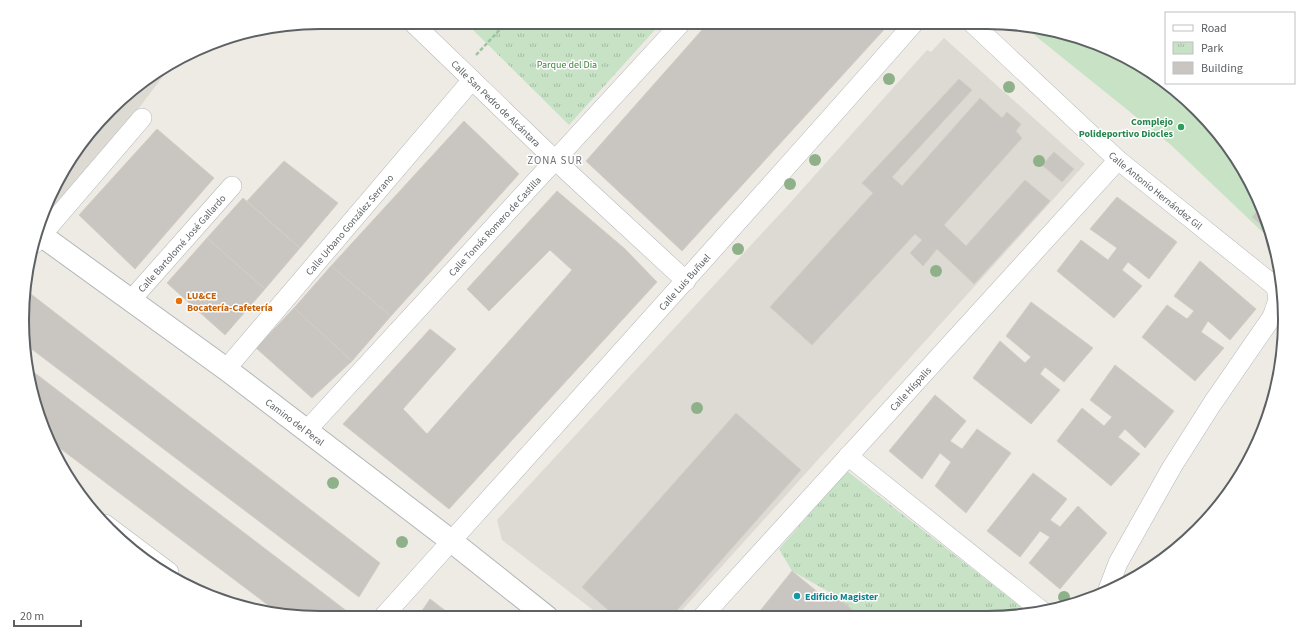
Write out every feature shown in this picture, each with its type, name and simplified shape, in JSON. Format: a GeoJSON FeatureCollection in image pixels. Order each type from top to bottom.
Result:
{"type":"FeatureCollection","features":[{"type":"Feature","properties":{"kind":"street","name":"Calle San Pedro de Alcántara"},"geometry":{"type":"LineString","coordinates":[[419,29],[555,160],[686,281]]}},
{"type":"Feature","properties":{"kind":"street","name":"Calle Tomás Romero de Castilla"},"geometry":{"type":"LineString","coordinates":[[306,430],[676,29]]}},
{"type":"Feature","properties":{"kind":"street","name":"Calle Luis Buñuel"},"geometry":{"type":"LineString","coordinates":[[388,611],[450,540],[686,281],[909,29]]}},
{"type":"Feature","properties":{"kind":"street","name":"Calle Antonio Hernández Gil"},"geometry":{"type":"LineString","coordinates":[[978,29],[1118,160],[1276,287],[1276,290]]}},
{"type":"Feature","properties":{"kind":"street","name":"Calle Urbano González Serrano"},"geometry":{"type":"LineString","coordinates":[[226,369],[467,75]]}},
{"type":"Feature","properties":{"kind":"street"},"geometry":{"type":"LineString","coordinates":[[42,233],[142,118]]}},
{"type":"Feature","properties":{"kind":"street","name":"Calle Híspalis"},"geometry":{"type":"LineString","coordinates":[[707,611],[1118,160]]}},
{"type":"Feature","properties":{"kind":"street","name":"Calle Bartolomé José Gallardo"},"geometry":{"type":"LineString","coordinates":[[130,300],[232,186]]}},
{"type":"Feature","properties":{"kind":"street","name":"Camino del Peral"},"geometry":{"type":"LineString","coordinates":[[40,240],[130,300],[226,369],[450,540],[539,611]]}},
{"type":"Feature","properties":{"kind":"street","name":"Calle Antonio Hernández Gil"},"geometry":{"type":"LineString","coordinates":[[1110,584],[1118,563],[1172,467],[1212,404],[1272,317],[1277,303]]}},
{"type":"Feature","properties":{"kind":"street"},"geometry":{"type":"LineString","coordinates":[[848,456],[1036,607]]}},
{"type":"Feature","properties":{"kind":"path"},"geometry":{"type":"LineString","coordinates":[[467,75],[502,29]]}},
{"type":"Feature","properties":{"kind":"shaded area"},"geometry":{"type":"Polygon","coordinates":[[[944,38],[1085,164],[681,611],[594,611],[502,540],[497,520],[789,204],[927,50],[931,52],[944,38]]]}},
{"type":"Feature","properties":{"kind":"shaded area"},"geometry":{"type":"Polygon","coordinates":[[[165,74],[58,215],[43,228],[68,174],[89,143],[114,114],[128,101],[165,74]]]}},
{"type":"Feature","properties":{"kind":"green space","name":"Parque del Dia"},"geometry":{"type":"Polygon","coordinates":[[[472,29],[656,29],[569,125],[472,29]]]}},
{"type":"Feature","properties":{"kind":"green space","name":"Complejo Polideportivo Diocles"},"geometry":{"type":"Polygon","coordinates":[[[1031,32],[1081,44],[1116,59],[1149,78],[1179,101],[1206,128],[1229,158],[1248,191],[1265,235],[1171,145],[1031,32]]]}},
{"type":"Feature","properties":{"kind":"green space"},"geometry":{"type":"Polygon","coordinates":[[[847,471],[1024,609],[987,611],[854,611],[831,593],[792,571],[779,549],[847,471]]]}},
{"type":"Feature","properties":{"kind":"building"},"geometry":{"type":"Polygon","coordinates":[[[703,29],[885,29],[682,251],[586,161],[703,29]]]}},
{"type":"Feature","properties":{"kind":"building"},"geometry":{"type":"Polygon","coordinates":[[[959,79],[972,90],[892,177],[902,186],[980,98],[1002,118],[1007,112],[1021,124],[1016,131],[1022,138],[944,225],[966,246],[1025,180],[1050,201],[974,284],[937,249],[923,266],[910,253],[922,240],[915,234],[812,345],[770,307],[873,193],[862,183],[959,79]]]}},
{"type":"Feature","properties":{"kind":"building"},"geometry":{"type":"Polygon","coordinates":[[[464,121],[519,174],[391,316],[331,266],[464,121]]]}},
{"type":"Feature","properties":{"kind":"building"},"geometry":{"type":"Polygon","coordinates":[[[157,129],[214,178],[135,269],[79,215],[157,129]]]}},
{"type":"Feature","properties":{"kind":"building"},"geometry":{"type":"Polygon","coordinates":[[[1054,152],[1074,169],[1062,182],[1042,165],[1054,152]]]}},
{"type":"Feature","properties":{"kind":"building"},"geometry":{"type":"Polygon","coordinates":[[[284,161],[338,203],[300,248],[247,201],[284,161]]]}},
{"type":"Feature","properties":{"kind":"building"},"geometry":{"type":"Polygon","coordinates":[[[557,191],[625,249],[657,282],[449,509],[343,424],[430,329],[456,349],[403,409],[427,434],[572,270],[550,250],[489,311],[467,289],[557,191]]]}},
{"type":"Feature","properties":{"kind":"building"},"geometry":{"type":"Polygon","coordinates":[[[1117,197],[1177,242],[1149,279],[1128,262],[1122,270],[1142,286],[1114,318],[1057,271],[1081,240],[1108,260],[1117,248],[1090,229],[1117,197]]]}},
{"type":"Feature","properties":{"kind":"building"},"geometry":{"type":"Polygon","coordinates":[[[243,198],[300,248],[265,289],[207,238],[243,198]]]}},
{"type":"Feature","properties":{"kind":"building"},"geometry":{"type":"Polygon","coordinates":[[[1257,211],[1263,226],[1252,217],[1257,211]]]}},
{"type":"Feature","properties":{"kind":"building"},"geometry":{"type":"Polygon","coordinates":[[[207,238],[265,289],[225,335],[167,283],[207,238]]]}},
{"type":"Feature","properties":{"kind":"building"},"geometry":{"type":"Polygon","coordinates":[[[1200,261],[1256,309],[1230,340],[1208,321],[1201,332],[1224,348],[1195,381],[1142,337],[1167,305],[1187,319],[1194,311],[1174,296],[1200,261]]]}},
{"type":"Feature","properties":{"kind":"building"},"geometry":{"type":"Polygon","coordinates":[[[331,266],[391,316],[352,361],[294,308],[331,266]]]}},
{"type":"Feature","properties":{"kind":"building"},"geometry":{"type":"Polygon","coordinates":[[[30,294],[380,563],[359,597],[30,348],[29,320],[30,294]]]}},
{"type":"Feature","properties":{"kind":"building"},"geometry":{"type":"Polygon","coordinates":[[[1031,302],[1093,348],[1064,382],[1045,367],[1040,374],[1060,390],[1031,424],[973,378],[1000,341],[1025,363],[1031,357],[1006,336],[1031,302]]]}},
{"type":"Feature","properties":{"kind":"building"},"geometry":{"type":"Polygon","coordinates":[[[294,308],[352,361],[312,398],[256,348],[294,308]]]}},
{"type":"Feature","properties":{"kind":"building"},"geometry":{"type":"Polygon","coordinates":[[[1115,365],[1174,411],[1145,448],[1125,429],[1118,437],[1140,454],[1111,486],[1057,441],[1082,408],[1104,426],[1112,417],[1090,400],[1115,365]]]}},
{"type":"Feature","properties":{"kind":"building"},"geometry":{"type":"Polygon","coordinates":[[[34,372],[347,611],[282,609],[270,606],[58,447],[44,414],[34,372]]]}},
{"type":"Feature","properties":{"kind":"building"},"geometry":{"type":"Polygon","coordinates":[[[935,395],[966,421],[950,441],[962,449],[977,429],[1011,453],[966,513],[935,486],[951,462],[940,453],[922,479],[889,451],[935,395]]]}},
{"type":"Feature","properties":{"kind":"building"},"geometry":{"type":"Polygon","coordinates":[[[736,413],[801,470],[676,611],[609,611],[582,587],[736,413]]]}},
{"type":"Feature","properties":{"kind":"building"},"geometry":{"type":"Polygon","coordinates":[[[1033,473],[1067,499],[1050,520],[1060,527],[1078,506],[1107,533],[1060,589],[1029,563],[1050,537],[1040,531],[1020,557],[987,531],[1033,473]]]}},
{"type":"Feature","properties":{"kind":"building","name":"Edificio Magister"},"geometry":{"type":"Polygon","coordinates":[[[792,571],[826,599],[831,593],[854,611],[760,611],[792,571]]]}},
{"type":"Feature","properties":{"kind":"building"},"geometry":{"type":"Polygon","coordinates":[[[430,599],[446,611],[422,611],[430,599]]]}},
{"type":"Feature","properties":{"kind":"place","name":"Complejo Polideportivo Diocles"},"geometry":{"type":"Point","coordinates":[1181,127]}},
{"type":"Feature","properties":{"kind":"place","name":"LU&CE Bocatería-Cafetería"},"geometry":{"type":"Point","coordinates":[179,301]}},
{"type":"Feature","properties":{"kind":"place","name":"Edificio Magister"},"geometry":{"type":"Point","coordinates":[797,596]}},
{"type":"Feature","properties":{"kind":"district","name":"ZONA SUR"},"geometry":{"type":"Point","coordinates":[555,160]}}]}
